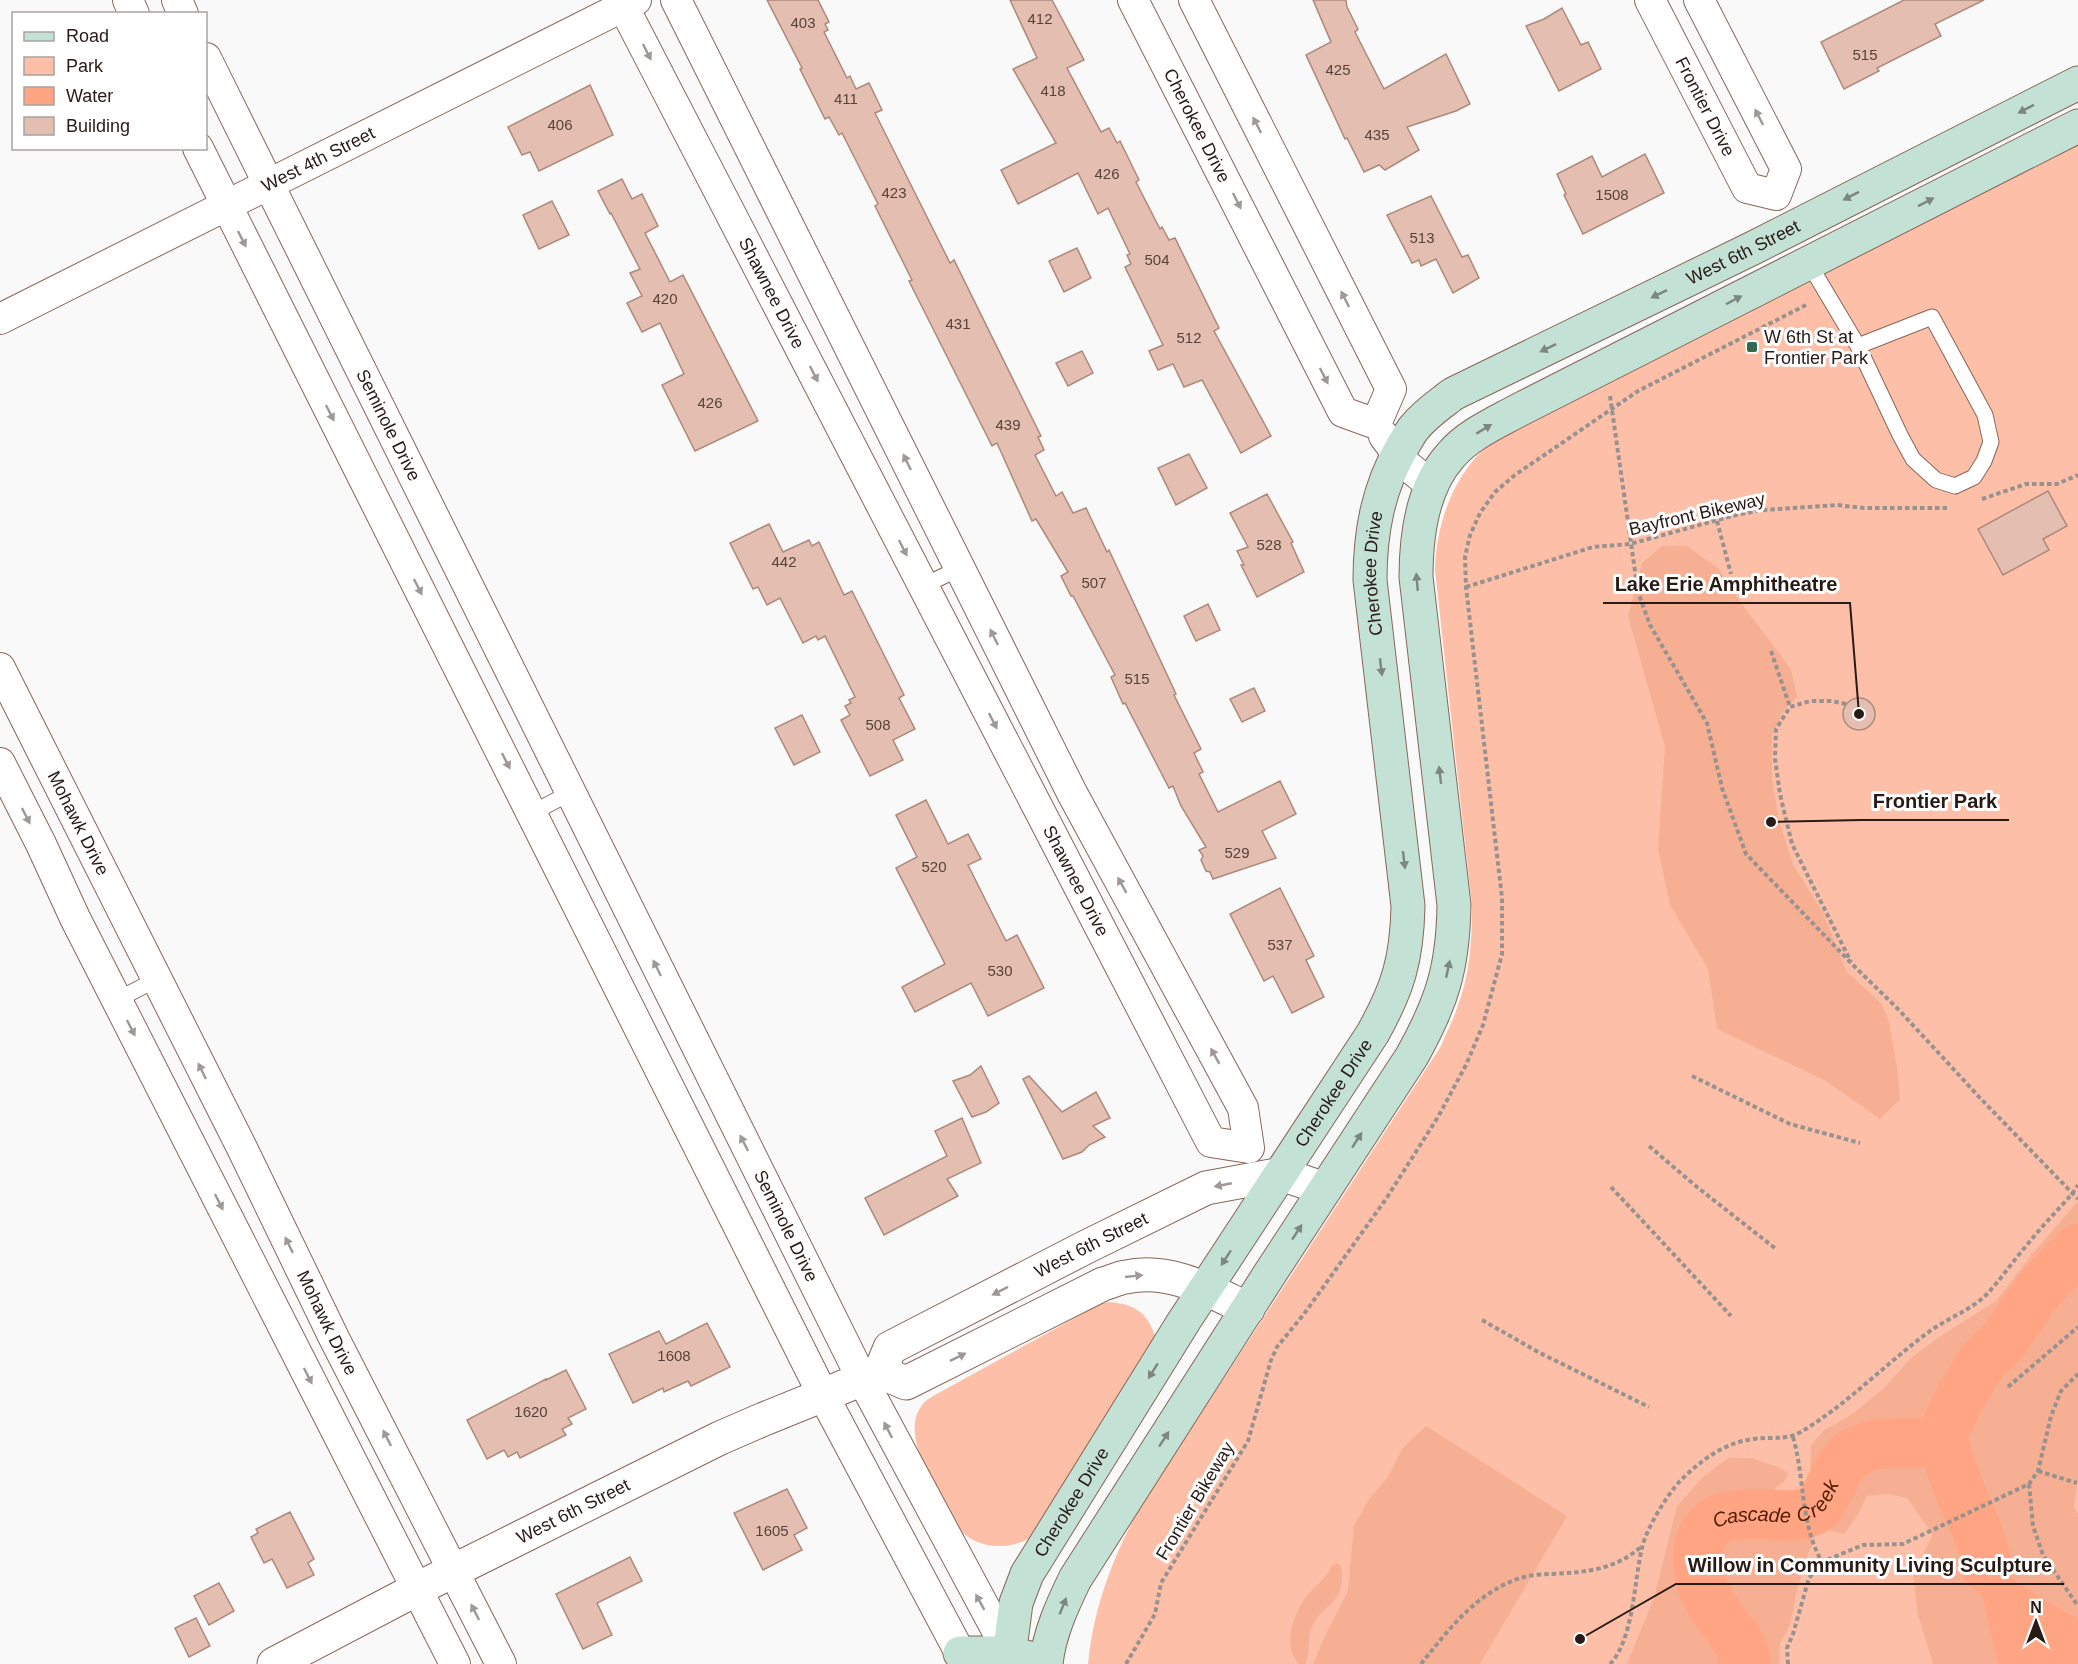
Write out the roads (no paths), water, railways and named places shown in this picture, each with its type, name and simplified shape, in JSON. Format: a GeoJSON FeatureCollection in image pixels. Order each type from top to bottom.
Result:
{"type":"FeatureCollection","features":[{"type":"Feature","properties":{"kind":"main road","name":"West 6th Street"},"geometry":{"type":"LineString","coordinates":[[1406,442],[1428,413],[1453,394],[1792,228],[2078,83]]}},
{"type":"Feature","properties":{"kind":"main road"},"geometry":{"type":"LineString","coordinates":[[963,1659],[1009,1658],[1046,1663],[1062,1605],[1075,1579],[1412,1056],[1441,998],[1449,967],[1454,906],[1416,577],[1419,530],[1437,477],[1452,454],[1477,433],[1507,416],[2078,126]]}},
{"type":"Feature","properties":{"kind":"main road","name":"Cherokee Drive"},"geometry":{"type":"LineString","coordinates":[[1009,1658],[1016,1603],[1027,1574],[1206,1289],[1373,1033],[1397,983],[1408,933],[1406,880],[1370,580],[1370,552],[1381,493],[1406,442]]}},
{"type":"Feature","properties":{"kind":"street","name":"Shawnee Drive"},"geometry":{"type":"LineString","coordinates":[[627,2],[923,586],[1211,1142],[1249,1148],[1243,1107],[1072,793],[676,0]]}},
{"type":"Feature","properties":{"kind":"street","name":"Cherokee Drive"},"geometry":{"type":"LineString","coordinates":[[1133,0],[1343,412],[1376,424]]}},
{"type":"Feature","properties":{"kind":"street"},"geometry":{"type":"LineString","coordinates":[[1194,0],[1391,389],[1376,424],[1406,442],[1410,468],[1437,477]]}},
{"type":"Feature","properties":{"kind":"street","name":"Frontier Drive"},"geometry":{"type":"LineString","coordinates":[[1650,0],[1747,188],[1776,195]]}},
{"type":"Feature","properties":{"kind":"street"},"geometry":{"type":"LineString","coordinates":[[1699,0],[1786,169],[1776,195],[1808,262]]}},
{"type":"Feature","properties":{"kind":"street","name":"West 4th Street"},"geometry":{"type":"LineString","coordinates":[[0,319],[627,2]]}},
{"type":"Feature","properties":{"kind":"street","name":"Seminole Drive"},"geometry":{"type":"LineString","coordinates":[[207,60],[570,793],[871,1376],[1009,1658]]}},
{"type":"Feature","properties":{"kind":"street"},"geometry":{"type":"LineString","coordinates":[[199,150],[823,1395],[963,1659]]}},
{"type":"Feature","properties":{"kind":"street","name":"Mohawk Drive"},"geometry":{"type":"LineString","coordinates":[[0,668],[242,1148],[334,1338],[501,1664]]}},
{"type":"Feature","properties":{"kind":"street"},"geometry":{"type":"LineString","coordinates":[[0,763],[117,1000],[455,1664]]}},
{"type":"Feature","properties":{"kind":"street"},"geometry":{"type":"LineString","coordinates":[[1249,1148],[1281,1174]]}},
{"type":"Feature","properties":{"kind":"street","name":"West 6th Street"},"geometry":{"type":"LineString","coordinates":[[274,1664],[417,1589],[720,1438],[871,1376],[890,1348],[1206,1188],[1281,1174],[1325,1189]]}},
{"type":"Feature","properties":{"kind":"street"},"geometry":{"type":"LineString","coordinates":[[871,1376],[906,1383],[1103,1284],[1127,1276],[1175,1277],[1248,1309]]}},
{"type":"Feature","properties":{"kind":"lane"},"geometry":{"type":"LineString","coordinates":[[1808,262],[1858,346],[1913,459],[1936,480],[1955,486],[1974,477],[1991,442],[1985,415],[1932,317],[1858,346]]}},
{"type":"Feature","properties":{"kind":"lane"},"geometry":{"type":"LineString","coordinates":[[923,586],[960,568]]}},
{"type":"Feature","properties":{"kind":"lane"},"geometry":{"type":"LineString","coordinates":[[532,813],[570,793]]}},
{"type":"Feature","properties":{"kind":"lane"},"geometry":{"type":"LineString","coordinates":[[117,1000],[157,979]]}},
{"type":"Feature","properties":{"kind":"water"},"geometry":{"type":"Polygon","coordinates":[[[1986,1568],[2001,1572],[2078,1618],[2078,1664],[1998,1664],[1979,1589],[1980,1574],[1986,1568]]]}},
{"type":"Feature","properties":{"kind":"waterway","name":"Cascade Creek"},"geometry":{"type":"LineString","coordinates":[[1743,1664],[1745,1658],[1743,1649],[1711,1603],[1700,1577],[1698,1554],[1704,1533],[1720,1519],[1735,1515],[1807,1513],[1819,1506],[1840,1467],[1852,1454],[1876,1445],[1922,1443],[1941,1437],[1961,1396],[1982,1362],[2004,1340],[2041,1287],[2078,1249]]}},
{"type":"Feature","properties":{"kind":"waterway","name":"Cascade Creek"},"geometry":{"type":"LineString","coordinates":[[1941,1437],[1981,1542],[1986,1568]]}},
{"type":"Feature","properties":{"kind":"place","name":"W 6th St at Frontier Park"},"geometry":{"type":"Point","coordinates":[1752,347]}},
{"type":"Feature","properties":{"kind":"place","name":"Lake Erie Amphitheatre"},"geometry":{"type":"Point","coordinates":[1859,714]}},
{"type":"Feature","properties":{"kind":"place","name":"Frontier Park"},"geometry":{"type":"Point","coordinates":[1771,822]}},
{"type":"Feature","properties":{"kind":"place","name":"Willow in Community Living Sculpture"},"geometry":{"type":"Point","coordinates":[1580,1639]}}]}
